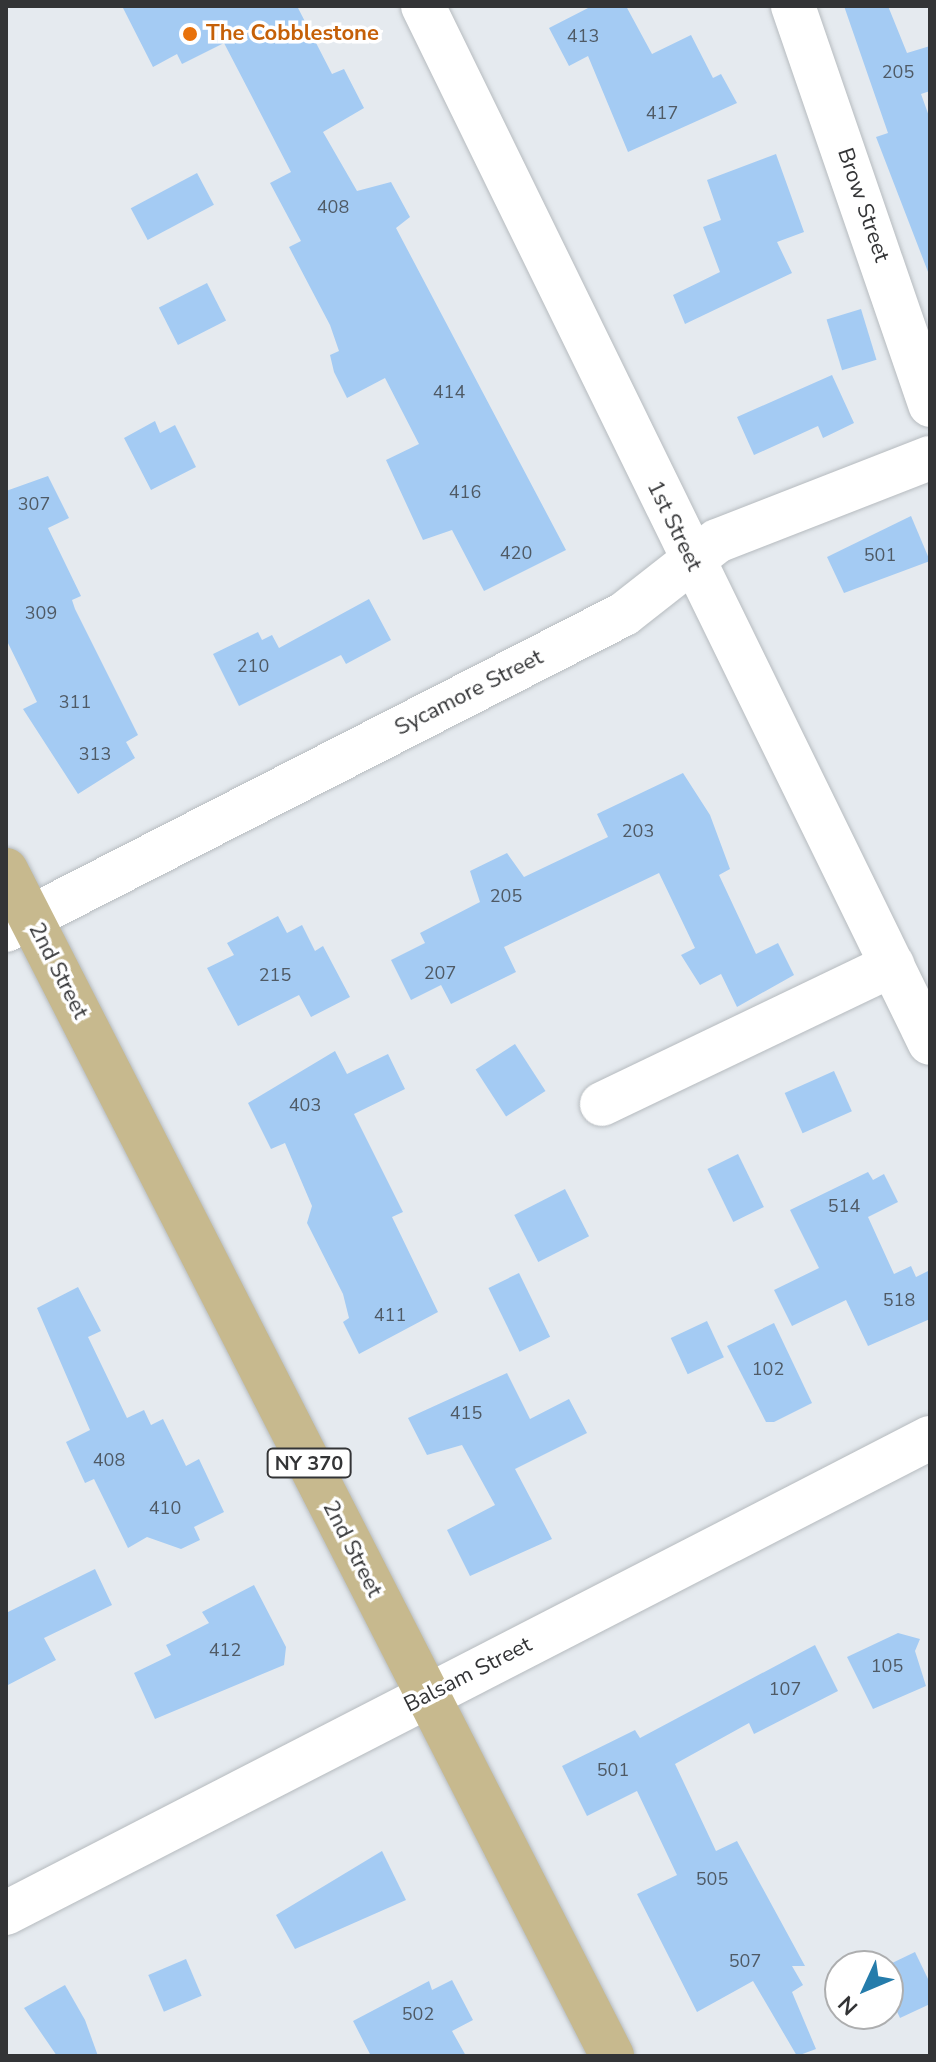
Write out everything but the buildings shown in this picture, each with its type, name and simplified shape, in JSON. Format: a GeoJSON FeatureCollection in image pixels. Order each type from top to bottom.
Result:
{"type":"FeatureCollection","features":[{"type":"Feature","properties":{"kind":"main road","name":"2nd Street"},"geometry":{"type":"LineString","coordinates":[[6,870],[18,924],[427,1696],[612,2056]]}},
{"type":"Feature","properties":{"kind":"street","name":"1st Street"},"geometry":{"type":"LineString","coordinates":[[423,6],[690,559],[930,1043]]}},
{"type":"Feature","properties":{"kind":"street","name":"Brow Street"},"geometry":{"type":"LineString","coordinates":[[793,6],[930,405]]}},
{"type":"Feature","properties":{"kind":"street","name":"Sycamore Street"},"geometry":{"type":"LineString","coordinates":[[18,924],[624,614],[690,559],[717,541],[930,458]]}},
{"type":"Feature","properties":{"kind":"street"},"geometry":{"type":"LineString","coordinates":[[602,1104],[892,965]]}},
{"type":"Feature","properties":{"kind":"street","name":"Balsam Street"},"geometry":{"type":"LineString","coordinates":[[6,1913],[930,1438]]}},
{"type":"Feature","properties":{"kind":"place","name":"The Cobblestone"},"geometry":{"type":"Point","coordinates":[190,34]}}]}
